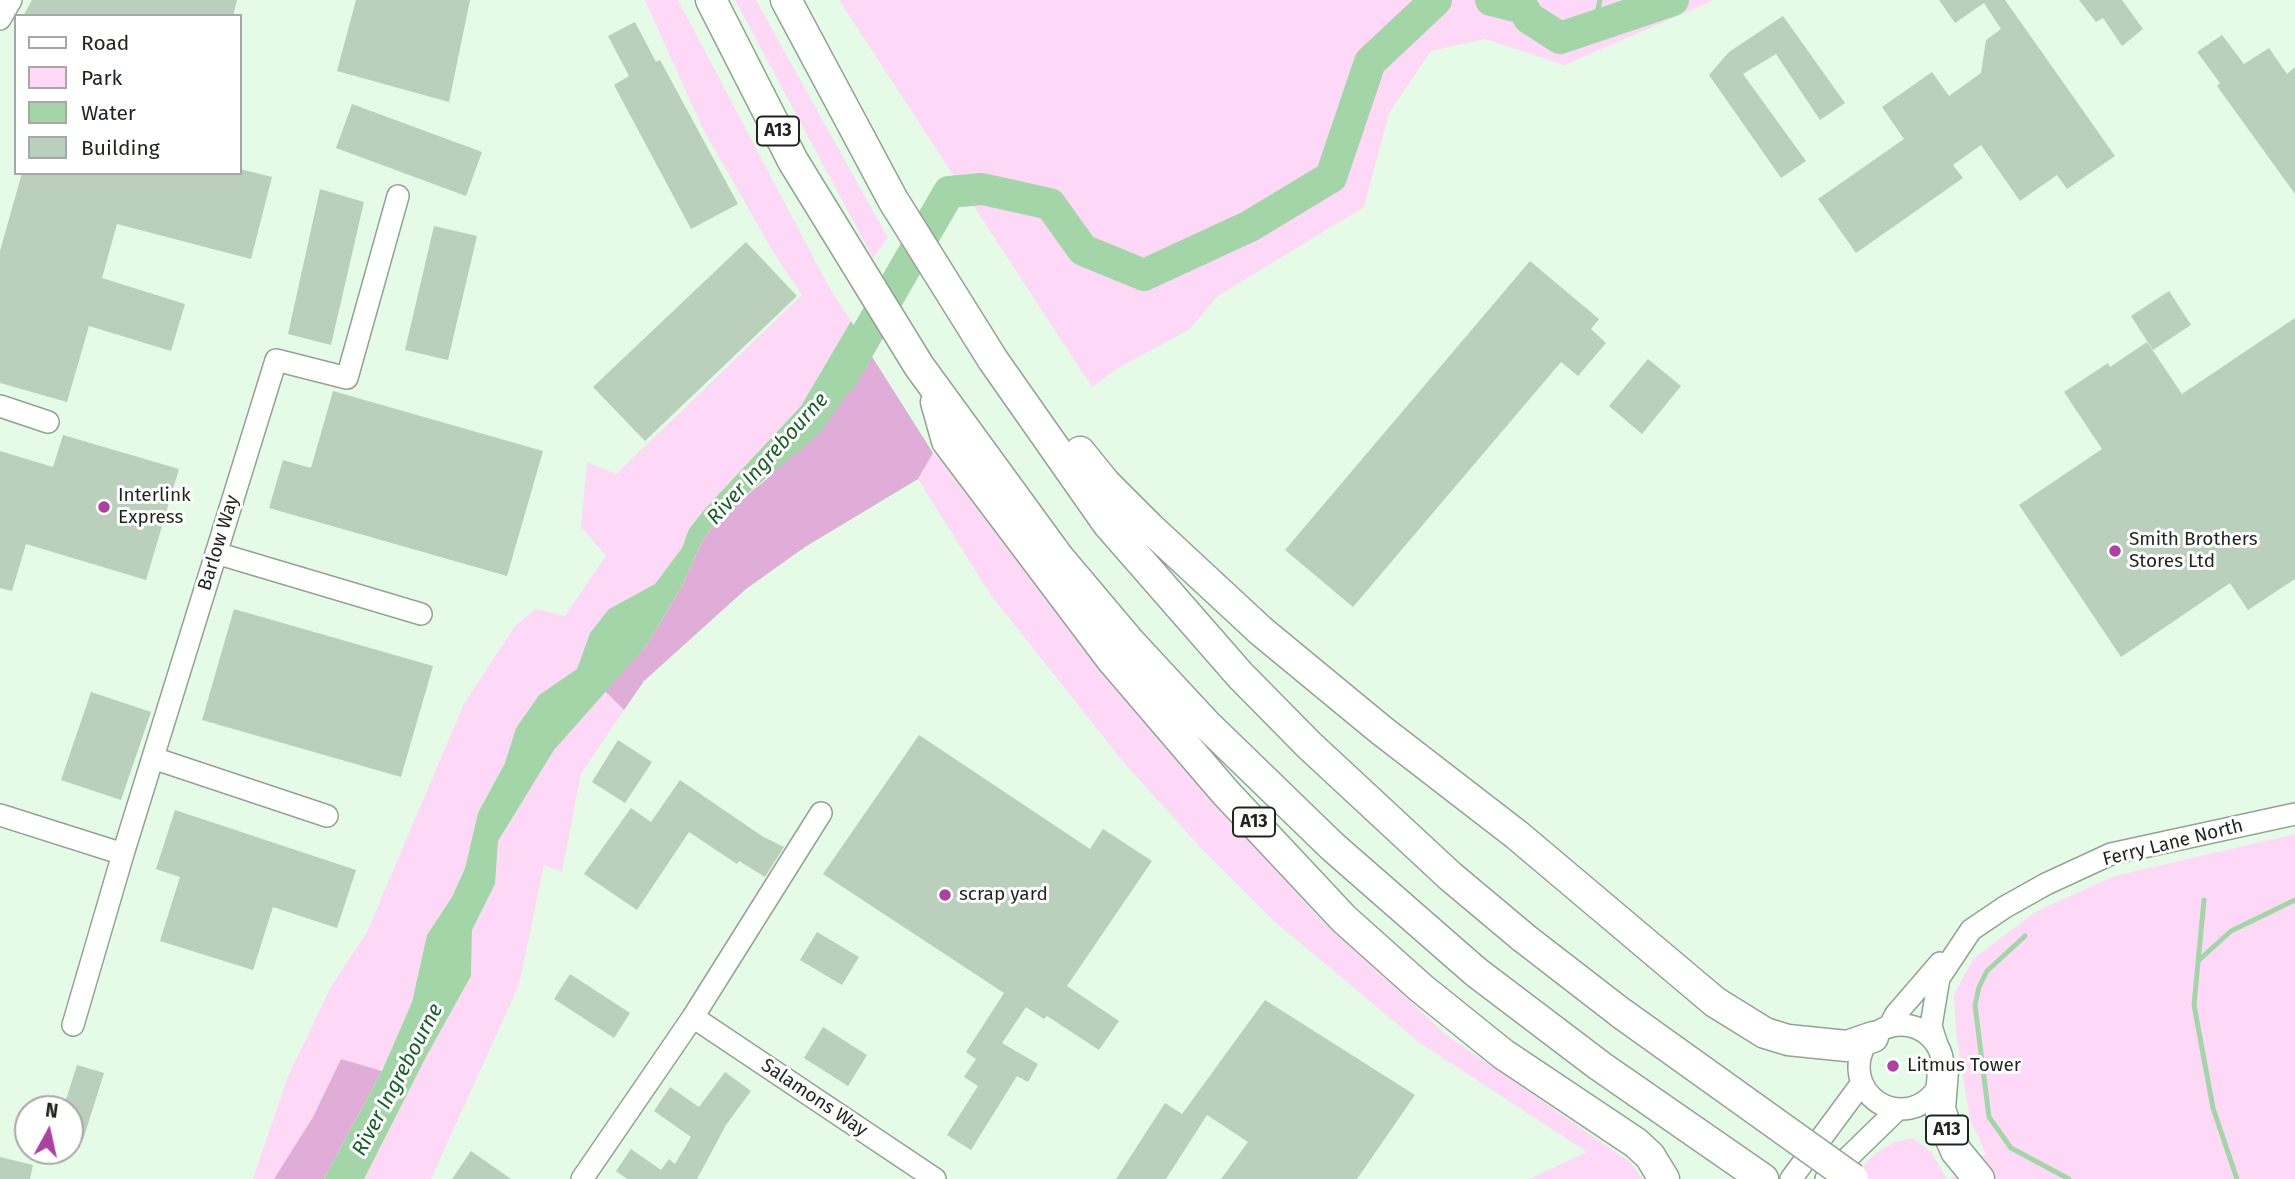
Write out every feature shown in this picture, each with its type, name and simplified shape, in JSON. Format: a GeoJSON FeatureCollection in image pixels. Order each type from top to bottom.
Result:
{"type":"FeatureCollection","features":[{"type":"Feature","properties":{"kind":"highway","name":"A13"},"geometry":{"type":"LineString","coordinates":[[711,0],[793,161],[850,258],[925,376],[1059,558],[1205,723],[1333,847],[1476,972],[1600,1066],[1763,1179]]}},
{"type":"Feature","properties":{"kind":"highway"},"geometry":{"type":"LineString","coordinates":[[786,0],[892,200],[993,360],[1108,524],[1240,675],[1380,813],[1524,938],[1621,1013],[1853,1179]]}},
{"type":"Feature","properties":{"kind":"highway"},"geometry":{"type":"LineString","coordinates":[[993,360],[1033,392],[1114,492],[1261,631],[1381,730],[1517,835],[1715,1002],[1765,1033],[1788,1040],[1847,1046],[1881,1032]]}},
{"type":"Feature","properties":{"kind":"highway","name":"A13"},"geometry":{"type":"LineString","coordinates":[[925,376],[947,441],[1112,660],[1225,792],[1380,953],[1503,1054],[1636,1143],[1650,1156],[1664,1179]]}},
{"type":"Feature","properties":{"kind":"highway","name":"A13"},"geometry":{"type":"LineString","coordinates":[[1940,1058],[1940,1109],[1956,1151],[1979,1179]]}},
{"type":"Feature","properties":{"kind":"street"},"geometry":{"type":"LineString","coordinates":[[0,19],[11,0]]}},
{"type":"Feature","properties":{"kind":"street","name":"Barlow Way"},"geometry":{"type":"LineString","coordinates":[[72,1025],[276,360],[347,378],[398,196]]}},
{"type":"Feature","properties":{"kind":"street"},"geometry":{"type":"LineString","coordinates":[[0,406],[48,422]]}},
{"type":"Feature","properties":{"kind":"street"},"geometry":{"type":"LineString","coordinates":[[216,553],[421,614]]}},
{"type":"Feature","properties":{"kind":"street"},"geometry":{"type":"LineString","coordinates":[[153,758],[327,816]]}},
{"type":"Feature","properties":{"kind":"street"},"geometry":{"type":"LineString","coordinates":[[582,1179],[692,1017],[821,813]]}},
{"type":"Feature","properties":{"kind":"street","name":"Ferry Lane North"},"geometry":{"type":"LineString","coordinates":[[1940,1058],[1931,1026],[1934,996],[1939,978],[1971,930],[2046,884],[2111,854],[2295,814]]}},
{"type":"Feature","properties":{"kind":"street"},"geometry":{"type":"LineString","coordinates":[[0,816],[123,854]]}},
{"type":"Feature","properties":{"kind":"street","name":"Ferry Lane North"},"geometry":{"type":"LineString","coordinates":[[1881,1032],[1936,965],[1953,954]]}},
{"type":"Feature","properties":{"kind":"street","name":"Salamons Way"},"geometry":{"type":"LineString","coordinates":[[692,1017],[935,1179]]}},
{"type":"Feature","properties":{"kind":"street"},"geometry":{"type":"LineString","coordinates":[[1916,1028],[1940,1058],[1940,1084],[1923,1104],[1898,1109],[1876,1101],[1862,1083],[1860,1058],[1881,1032],[1916,1028]]}},
{"type":"Feature","properties":{"kind":"street"},"geometry":{"type":"LineString","coordinates":[[1791,1179],[1862,1083]]}},
{"type":"Feature","properties":{"kind":"street"},"geometry":{"type":"LineString","coordinates":[[1826,1179],[1898,1109]]}},
{"type":"Feature","properties":{"kind":"green space"},"geometry":{"type":"Polygon","coordinates":[[[645,0],[678,0],[830,289],[851,321],[801,406],[704,510],[689,529],[682,548],[655,584],[609,609],[590,633],[577,669],[539,695],[516,728],[505,763],[478,813],[465,867],[452,897],[427,935],[412,1002],[382,1071],[341,1059],[313,1117],[274,1179],[253,1179],[288,1076],[332,985],[367,932],[464,704],[515,626],[536,609],[565,616],[606,556],[581,527],[587,462],[616,474],[802,295],[775,255],[702,127],[645,0]]]}},
{"type":"Feature","properties":{"kind":"green space"},"geometry":{"type":"Polygon","coordinates":[[[735,0],[756,0],[888,238],[873,258],[735,0]]]}},
{"type":"Feature","properties":{"kind":"green space"},"geometry":{"type":"Polygon","coordinates":[[[839,0],[1714,0],[1565,65],[1485,39],[1431,51],[1389,113],[1364,207],[1218,296],[1190,329],[1120,367],[1092,387],[839,0]]]}},
{"type":"Feature","properties":{"kind":"green space"},"geometry":{"type":"Polygon","coordinates":[[[933,453],[957,474],[1038,589],[1187,771],[1320,919],[1448,1036],[1630,1162],[1643,1179],[1529,1179],[1587,1152],[1420,1043],[1275,922],[1200,847],[1125,764],[990,594],[918,479],[933,453]]]}},
{"type":"Feature","properties":{"kind":"green space"},"geometry":{"type":"Polygon","coordinates":[[[605,691],[624,710],[581,774],[562,872],[544,865],[519,985],[431,1179],[364,1179],[471,976],[472,930],[495,884],[498,841],[554,750],[605,691]]]}},
{"type":"Feature","properties":{"kind":"green space"},"geometry":{"type":"Polygon","coordinates":[[[2295,834],[2295,1179],[1950,1179],[1986,1154],[1970,1120],[1956,1033],[1954,995],[1973,959],[2037,911],[2115,876],[2295,834]]]}},
{"type":"Feature","properties":{"kind":"green space"},"geometry":{"type":"Polygon","coordinates":[[[1913,1138],[1931,1152],[1947,1179],[1850,1179],[1875,1154],[1894,1142],[1913,1138]]]}},
{"type":"Feature","properties":{"kind":"shaded area"},"geometry":{"type":"Polygon","coordinates":[[[871,355],[933,453],[918,479],[805,547],[746,589],[644,681],[624,710],[605,691],[647,645],[682,586],[703,539],[723,514],[767,479],[867,367],[871,355]]]}},
{"type":"Feature","properties":{"kind":"shaded area"},"geometry":{"type":"Polygon","coordinates":[[[341,1059],[382,1071],[324,1179],[274,1179],[313,1117],[341,1059]]]}},
{"type":"Feature","properties":{"kind":"water"},"geometry":{"type":"Polygon","coordinates":[[[851,321],[871,355],[867,367],[819,434],[723,514],[703,539],[682,586],[647,645],[554,750],[498,841],[495,884],[472,930],[471,976],[364,1179],[324,1179],[382,1071],[412,1002],[427,935],[452,897],[465,868],[478,813],[505,763],[516,728],[539,695],[577,669],[590,633],[609,609],[655,584],[682,548],[689,529],[704,510],[801,406],[851,321]]]}},
{"type":"Feature","properties":{"kind":"building"},"geometry":{"type":"Polygon","coordinates":[[[32,0],[237,0],[234,14],[24,14],[32,0]]]}},
{"type":"Feature","properties":{"kind":"building"},"geometry":{"type":"Polygon","coordinates":[[[356,0],[470,0],[449,102],[337,71],[356,0]]]}},
{"type":"Feature","properties":{"kind":"building"},"geometry":{"type":"Polygon","coordinates":[[[1939,0],[2005,0],[2115,156],[2067,189],[2057,175],[2020,201],[1981,145],[1953,165],[1963,178],[1856,253],[1818,199],[1904,139],[1882,107],[1932,72],[1949,96],[1981,73],[1986,40],[2001,29],[1984,3],[1955,23],[1939,0]]]}},
{"type":"Feature","properties":{"kind":"building"},"geometry":{"type":"Polygon","coordinates":[[[2079,0],[2122,0],[2143,29],[2122,46],[2103,18],[2096,22],[2079,0]]]}},
{"type":"Feature","properties":{"kind":"building"},"geometry":{"type":"Polygon","coordinates":[[[1783,16],[1845,103],[1820,120],[1776,54],[1743,74],[1806,161],[1781,178],[1709,75],[1729,52],[1783,16]]]}},
{"type":"Feature","properties":{"kind":"building"},"geometry":{"type":"Polygon","coordinates":[[[635,22],[656,62],[660,60],[738,204],[691,229],[614,85],[629,76],[608,36],[635,22]]]}},
{"type":"Feature","properties":{"kind":"building"},"geometry":{"type":"Polygon","coordinates":[[[2222,35],[2244,64],[2269,48],[2287,74],[2295,67],[2295,194],[2217,86],[2220,83],[2197,52],[2222,35]]]}},
{"type":"Feature","properties":{"kind":"building"},"geometry":{"type":"Polygon","coordinates":[[[352,104],[482,152],[466,196],[336,148],[352,104]]]}},
{"type":"Feature","properties":{"kind":"building"},"geometry":{"type":"Polygon","coordinates":[[[242,170],[272,177],[251,259],[117,224],[102,278],[185,304],[171,351],[89,326],[67,402],[0,383],[0,251],[21,175],[242,175],[242,170]]]}},
{"type":"Feature","properties":{"kind":"building"},"geometry":{"type":"Polygon","coordinates":[[[320,189],[364,202],[331,345],[288,334],[320,189]]]}},
{"type":"Feature","properties":{"kind":"building"},"geometry":{"type":"Polygon","coordinates":[[[434,226],[477,236],[448,360],[405,350],[434,226]]]}},
{"type":"Feature","properties":{"kind":"building"},"geometry":{"type":"Polygon","coordinates":[[[746,242],[797,296],[645,441],[593,387],[746,242]]]}},
{"type":"Feature","properties":{"kind":"building"},"geometry":{"type":"Polygon","coordinates":[[[1530,261],[1599,319],[1591,329],[1606,343],[1578,376],[1561,362],[1353,607],[1285,550],[1530,261]]]}},
{"type":"Feature","properties":{"kind":"building"},"geometry":{"type":"Polygon","coordinates":[[[2169,291],[2191,325],[2153,350],[2131,316],[2169,291]]]}},
{"type":"Feature","properties":{"kind":"building"},"geometry":{"type":"Polygon","coordinates":[[[2295,318],[2295,579],[2248,610],[2230,583],[2121,657],[2019,505],[2102,449],[2064,392],[2108,363],[2110,367],[2147,342],[2182,394],[2295,318]]]}},
{"type":"Feature","properties":{"kind":"building"},"geometry":{"type":"Polygon","coordinates":[[[1648,359],[1681,386],[1642,434],[1609,406],[1648,359]]]}},
{"type":"Feature","properties":{"kind":"building"},"geometry":{"type":"Polygon","coordinates":[[[333,391],[543,451],[507,576],[269,508],[283,460],[311,468],[333,391]]]}},
{"type":"Feature","properties":{"kind":"building","name":"Interlink Express"},"geometry":{"type":"Polygon","coordinates":[[[63,435],[179,469],[146,580],[26,544],[12,591],[0,588],[0,451],[53,467],[63,435]]]}},
{"type":"Feature","properties":{"kind":"building"},"geometry":{"type":"Polygon","coordinates":[[[234,609],[433,666],[401,777],[202,720],[234,609]]]}},
{"type":"Feature","properties":{"kind":"building"},"geometry":{"type":"Polygon","coordinates":[[[91,692],[151,712],[121,800],[61,780],[91,692]]]}},
{"type":"Feature","properties":{"kind":"building"},"geometry":{"type":"Polygon","coordinates":[[[919,735],[1090,849],[1103,829],[1152,861],[1067,986],[1119,1021],[1099,1050],[1047,1016],[1044,1019],[1026,1007],[1002,1043],[1038,1064],[1028,1082],[1017,1076],[971,1150],[947,1135],[978,1086],[964,1077],[976,1059],[966,1052],[1004,993],[823,874],[919,735]]]}},
{"type":"Feature","properties":{"kind":"building"},"geometry":{"type":"Polygon","coordinates":[[[618,740],[652,762],[625,803],[592,782],[618,740]]]}},
{"type":"Feature","properties":{"kind":"building"},"geometry":{"type":"Polygon","coordinates":[[[680,780],[762,836],[784,847],[765,877],[739,861],[737,864],[689,832],[637,910],[584,874],[631,808],[651,822],[680,780]]]}},
{"type":"Feature","properties":{"kind":"building"},"geometry":{"type":"Polygon","coordinates":[[[175,810],[356,870],[337,928],[273,907],[253,970],[160,941],[180,877],[156,869],[175,810]]]}},
{"type":"Feature","properties":{"kind":"building"},"geometry":{"type":"Polygon","coordinates":[[[817,932],[859,957],[842,985],[800,960],[817,932]]]}},
{"type":"Feature","properties":{"kind":"building"},"geometry":{"type":"Polygon","coordinates":[[[570,974],[630,1013],[614,1038],[554,999],[570,974]]]}},
{"type":"Feature","properties":{"kind":"building"},"geometry":{"type":"Polygon","coordinates":[[[1265,1000],[1415,1095],[1357,1179],[1221,1179],[1248,1142],[1207,1115],[1166,1179],[1116,1179],[1165,1103],[1182,1114],[1265,1000]]]}},
{"type":"Feature","properties":{"kind":"building"},"geometry":{"type":"Polygon","coordinates":[[[823,1027],[867,1055],[848,1086],[804,1058],[823,1027]]]}},
{"type":"Feature","properties":{"kind":"building"},"geometry":{"type":"Polygon","coordinates":[[[77,1065],[104,1073],[84,1137],[84,1095],[67,1095],[77,1065]]]}},
{"type":"Feature","properties":{"kind":"building"},"geometry":{"type":"Polygon","coordinates":[[[725,1072],[751,1091],[726,1125],[697,1179],[627,1179],[616,1171],[631,1149],[661,1170],[669,1159],[675,1164],[691,1137],[654,1111],[670,1087],[699,1107],[725,1072]]]}},
{"type":"Feature","properties":{"kind":"building"},"geometry":{"type":"Polygon","coordinates":[[[471,1151],[511,1179],[452,1179],[471,1151]]]}},
{"type":"Feature","properties":{"kind":"building"},"geometry":{"type":"Polygon","coordinates":[[[0,1157],[14,1160],[14,1165],[33,1165],[30,1179],[0,1179],[0,1157]]]}},
{"type":"Feature","properties":{"kind":"waterway","name":"River Ingrebourne"},"geometry":{"type":"LineString","coordinates":[[842,377],[949,192],[982,189],[1050,204],[1083,250],[1144,275],[1250,226],[1331,177],[1370,62],[1436,0]]}},
{"type":"Feature","properties":{"kind":"waterway","name":"River Ingrebourne"},"geometry":{"type":"LineString","coordinates":[[1491,0],[1523,8],[1529,18],[1560,38],[1673,0]]}},
{"type":"Feature","properties":{"kind":"waterway"},"geometry":{"type":"LineString","coordinates":[[1594,26],[1600,0]]}},
{"type":"Feature","properties":{"kind":"waterway"},"geometry":{"type":"LineString","coordinates":[[2204,900],[2194,1005],[2213,1108],[2237,1179]]}},
{"type":"Feature","properties":{"kind":"waterway"},"geometry":{"type":"LineString","coordinates":[[2199,960],[2231,931],[2295,900]]}},
{"type":"Feature","properties":{"kind":"waterway"},"geometry":{"type":"LineString","coordinates":[[2025,936],[1987,971],[1979,987],[1975,1005],[1989,1117],[2011,1148],[2069,1179]]}},
{"type":"Feature","properties":{"kind":"place","name":"Interlink Express"},"geometry":{"type":"Point","coordinates":[104,507]}},
{"type":"Feature","properties":{"kind":"place","name":"Smith Brothers Stores Ltd"},"geometry":{"type":"Point","coordinates":[2115,551]}},
{"type":"Feature","properties":{"kind":"place","name":"scrap yard"},"geometry":{"type":"Point","coordinates":[945,895]}},
{"type":"Feature","properties":{"kind":"place","name":"Litmus Tower"},"geometry":{"type":"Point","coordinates":[1893,1066]}}]}
